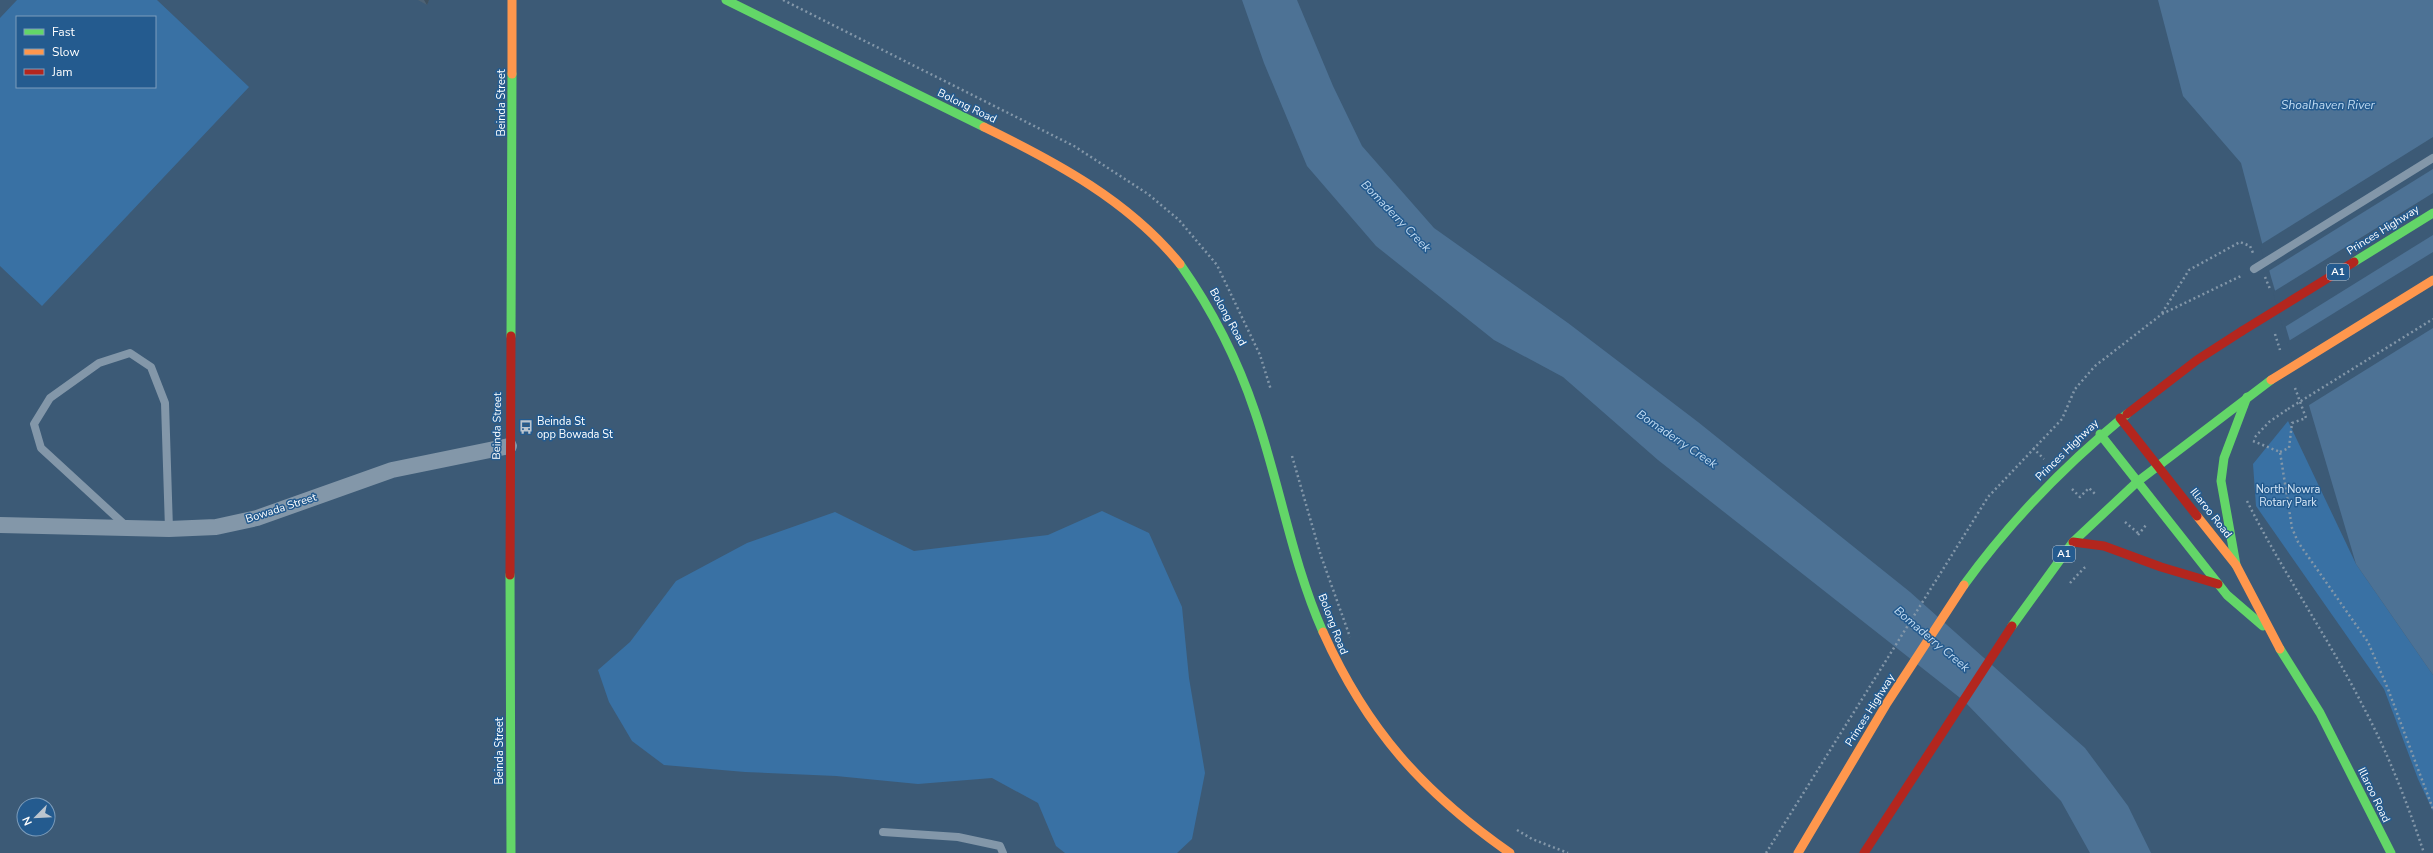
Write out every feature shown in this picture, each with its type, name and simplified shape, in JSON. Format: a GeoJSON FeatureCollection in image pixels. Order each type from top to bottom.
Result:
{"type":"FeatureCollection","features":[{"type":"Feature","properties":{"kind":"main road","name":"Beinda Street"},"geometry":{"type":"LineString","coordinates":[[511,853],[508,446],[513,263],[512,0]]}},
{"type":"Feature","properties":{"kind":"main road","name":"Bolong Road"},"geometry":{"type":"LineString","coordinates":[[726,0],[1049,161],[1112,200],[1154,236],[1177,260],[1196,286],[1225,333],[1246,382],[1302,575],[1324,637],[1340,672],[1374,726],[1396,754],[1440,799],[1472,827],[1509,853]]}},
{"type":"Feature","properties":{"kind":"main road","name":"Princes Highway"},"geometry":{"type":"LineString","coordinates":[[1798,853],[1887,704],[1954,601],[1985,556],[2057,473],[2100,434],[2210,350],[2433,213]]}},
{"type":"Feature","properties":{"kind":"main road","name":"A1"},"geometry":{"type":"LineString","coordinates":[[1864,853],[2027,603],[2073,542],[2137,482],[2271,380],[2433,280]]}},
{"type":"Feature","properties":{"kind":"main road"},"geometry":{"type":"LineString","coordinates":[[2236,565],[2221,481],[2224,458],[2247,398]]}},
{"type":"Feature","properties":{"kind":"main road","name":"Illaroo Road"},"geometry":{"type":"LineString","coordinates":[[2120,418],[2236,565],[2270,632],[2320,713],[2386,848],[2391,853]]}},
{"type":"Feature","properties":{"kind":"main road","name":"Illaroo Road"},"geometry":{"type":"LineString","coordinates":[[2100,434],[2227,595],[2270,632]]}},
{"type":"Feature","properties":{"kind":"main road"},"geometry":{"type":"LineString","coordinates":[[2073,542],[2104,546],[2133,555],[2160,567],[2218,584]]}},
{"type":"Feature","properties":{"kind":"street","name":"Bowada Street"},"geometry":{"type":"LineString","coordinates":[[0,525],[126,526],[169,529],[216,527],[257,518],[392,470],[508,446]]}},
{"type":"Feature","properties":{"kind":"lane"},"geometry":{"type":"LineString","coordinates":[[2254,269],[2433,158]]}},
{"type":"Feature","properties":{"kind":"lane"},"geometry":{"type":"LineString","coordinates":[[126,526],[41,448],[34,424],[50,398],[99,363],[130,353],[151,367],[165,403],[169,529]]}},
{"type":"Feature","properties":{"kind":"lane"},"geometry":{"type":"LineString","coordinates":[[883,832],[958,837],[1000,846],[1004,853]]}},
{"type":"Feature","properties":{"kind":"path"},"geometry":{"type":"LineString","coordinates":[[783,0],[1074,146],[1148,194],[1179,220],[1217,265],[1260,355],[1272,392]]}},
{"type":"Feature","properties":{"kind":"path"},"geometry":{"type":"LineString","coordinates":[[1766,853],[1988,497],[2062,419],[2075,389],[2095,366],[2162,314],[2254,269]]}},
{"type":"Feature","properties":{"kind":"path"},"geometry":{"type":"LineString","coordinates":[[2251,446],[2252,440],[2269,422],[2433,319]]}},
{"type":"Feature","properties":{"kind":"path"},"geometry":{"type":"LineString","coordinates":[[2252,440],[2280,452],[2289,448],[2292,423],[2306,418]]}},
{"type":"Feature","properties":{"kind":"path"},"geometry":{"type":"LineString","coordinates":[[2033,448],[2080,497],[2089,488],[2138,533]]}},
{"type":"Feature","properties":{"kind":"path"},"geometry":{"type":"LineString","coordinates":[[1290,451],[1321,556],[1353,645]]}},
{"type":"Feature","properties":{"kind":"path"},"geometry":{"type":"LineString","coordinates":[[2280,452],[2292,528],[2298,542],[2368,642],[2388,689],[2433,809]]}},
{"type":"Feature","properties":{"kind":"path"},"geometry":{"type":"LineString","coordinates":[[2245,498],[2268,543],[2366,711],[2408,804],[2424,853]]}},
{"type":"Feature","properties":{"kind":"path"},"geometry":{"type":"LineString","coordinates":[[2065,589],[2084,568],[2093,564]]}},
{"type":"Feature","properties":{"kind":"path"},"geometry":{"type":"LineString","coordinates":[[1514,829],[1532,839],[1568,853]]}},
{"type":"Feature","properties":{"kind":"green space"},"geometry":{"type":"Polygon","coordinates":[[[17,0],[157,0],[249,87],[42,306],[0,266],[0,18],[17,0]]]}},
{"type":"Feature","properties":{"kind":"green space","name":"North Nowra Rotary Park"},"geometry":{"type":"Polygon","coordinates":[[[2288,421],[2356,564],[2433,675],[2433,811],[2418,779],[2384,689],[2256,506],[2253,464],[2288,421]]]}},
{"type":"Feature","properties":{"kind":"green space"},"geometry":{"type":"Polygon","coordinates":[[[1102,511],[1149,533],[1182,607],[1189,678],[1205,773],[1192,839],[1177,853],[1065,853],[1056,846],[1038,803],[992,778],[918,784],[836,776],[745,772],[664,765],[632,741],[609,702],[598,670],[630,642],[676,581],[747,543],[835,512],[914,551],[1048,535],[1102,511]]]}},
{"type":"Feature","properties":{"kind":"water","name":"Bomaderry Creek"},"geometry":{"type":"Polygon","coordinates":[[[1242,0],[1297,0],[1333,86],[1362,146],[1434,228],[1568,323],[1698,422],[1910,592],[2085,748],[2128,806],[2151,853],[2090,853],[2061,801],[1964,701],[1658,460],[1563,377],[1494,340],[1376,246],[1307,166],[1264,63],[1242,0]]]}},
{"type":"Feature","properties":{"kind":"water","name":"Shoalhaven River"},"geometry":{"type":"Polygon","coordinates":[[[2158,0],[2433,0],[2433,675],[2356,564],[2271,277],[2241,163],[2183,96],[2158,0]]]}},
{"type":"Feature","properties":{"kind":"pier"},"geometry":{"type":"Polygon","coordinates":[[[2433,137],[2433,169],[2267,272],[2260,245],[2433,137]]]}},
{"type":"Feature","properties":{"kind":"pier"},"geometry":{"type":"Polygon","coordinates":[[[2433,193],[2433,235],[2283,328],[2273,292],[2433,193]]]}},
{"type":"Feature","properties":{"kind":"pier"},"geometry":{"type":"Polygon","coordinates":[[[2433,252],[2433,328],[2306,407],[2287,342],[2433,252]]]}},
{"type":"Feature","properties":{"kind":"traffic: fast"},"geometry":{"type":"LineString","coordinates":[[726,0],[984,127]]}},
{"type":"Feature","properties":{"kind":"traffic: fast"},"geometry":{"type":"LineString","coordinates":[[511,336],[512,74]]}},
{"type":"Feature","properties":{"kind":"traffic: fast"},"geometry":{"type":"LineString","coordinates":[[2354,262],[2433,213]]}},
{"type":"Feature","properties":{"kind":"traffic: fast"},"geometry":{"type":"LineString","coordinates":[[1180,264],[1203,299],[1223,335],[1248,392],[1272,467],[1294,551],[1312,605],[1323,632]]}},
{"type":"Feature","properties":{"kind":"traffic: fast"},"geometry":{"type":"LineString","coordinates":[[2012,626],[2073,542],[2137,482],[2271,380]]}},
{"type":"Feature","properties":{"kind":"traffic: fast"},"geometry":{"type":"LineString","coordinates":[[2236,565],[2221,481],[2224,458],[2247,397]]}},
{"type":"Feature","properties":{"kind":"traffic: fast"},"geometry":{"type":"LineString","coordinates":[[1964,585],[2001,538],[2040,494],[2082,453],[2127,414]]}},
{"type":"Feature","properties":{"kind":"traffic: fast"},"geometry":{"type":"LineString","coordinates":[[2100,434],[2227,595],[2263,626]]}},
{"type":"Feature","properties":{"kind":"traffic: fast"},"geometry":{"type":"LineString","coordinates":[[510,575],[511,853]]}},
{"type":"Feature","properties":{"kind":"traffic: fast"},"geometry":{"type":"LineString","coordinates":[[2280,649],[2320,713],[2391,853]]}},
{"type":"Feature","properties":{"kind":"traffic: slow"},"geometry":{"type":"LineString","coordinates":[[512,0],[512,74]]}},
{"type":"Feature","properties":{"kind":"traffic: slow"},"geometry":{"type":"LineString","coordinates":[[984,127],[1038,154],[1090,185],[1115,202],[1160,241],[1180,264]]}},
{"type":"Feature","properties":{"kind":"traffic: slow"},"geometry":{"type":"LineString","coordinates":[[2271,380],[2433,280]]}},
{"type":"Feature","properties":{"kind":"traffic: slow"},"geometry":{"type":"LineString","coordinates":[[2197,516],[2236,565],[2280,649]]}},
{"type":"Feature","properties":{"kind":"traffic: slow"},"geometry":{"type":"LineString","coordinates":[[1798,853],[1887,703],[1964,585]]}},
{"type":"Feature","properties":{"kind":"traffic: slow"},"geometry":{"type":"LineString","coordinates":[[1323,632],[1340,667],[1359,699],[1379,729],[1400,756],[1450,807],[1510,853]]}},
{"type":"Feature","properties":{"kind":"traffic: jam"},"geometry":{"type":"LineString","coordinates":[[2242,331],[2354,262]]}},
{"type":"Feature","properties":{"kind":"traffic: jam"},"geometry":{"type":"LineString","coordinates":[[2127,414],[2197,360],[2242,331]]}},
{"type":"Feature","properties":{"kind":"traffic: jam"},"geometry":{"type":"LineString","coordinates":[[510,575],[511,336]]}},
{"type":"Feature","properties":{"kind":"traffic: jam"},"geometry":{"type":"LineString","coordinates":[[2120,418],[2197,516]]}},
{"type":"Feature","properties":{"kind":"traffic: jam"},"geometry":{"type":"LineString","coordinates":[[2073,542],[2104,546],[2161,567],[2218,584]]}},
{"type":"Feature","properties":{"kind":"traffic: jam"},"geometry":{"type":"LineString","coordinates":[[1864,853],[2012,626]]}},
{"type":"Feature","properties":{"kind":"place","name":"Beinda St opp Bowada St"},"geometry":{"type":"Point","coordinates":[526,427]}}]}
